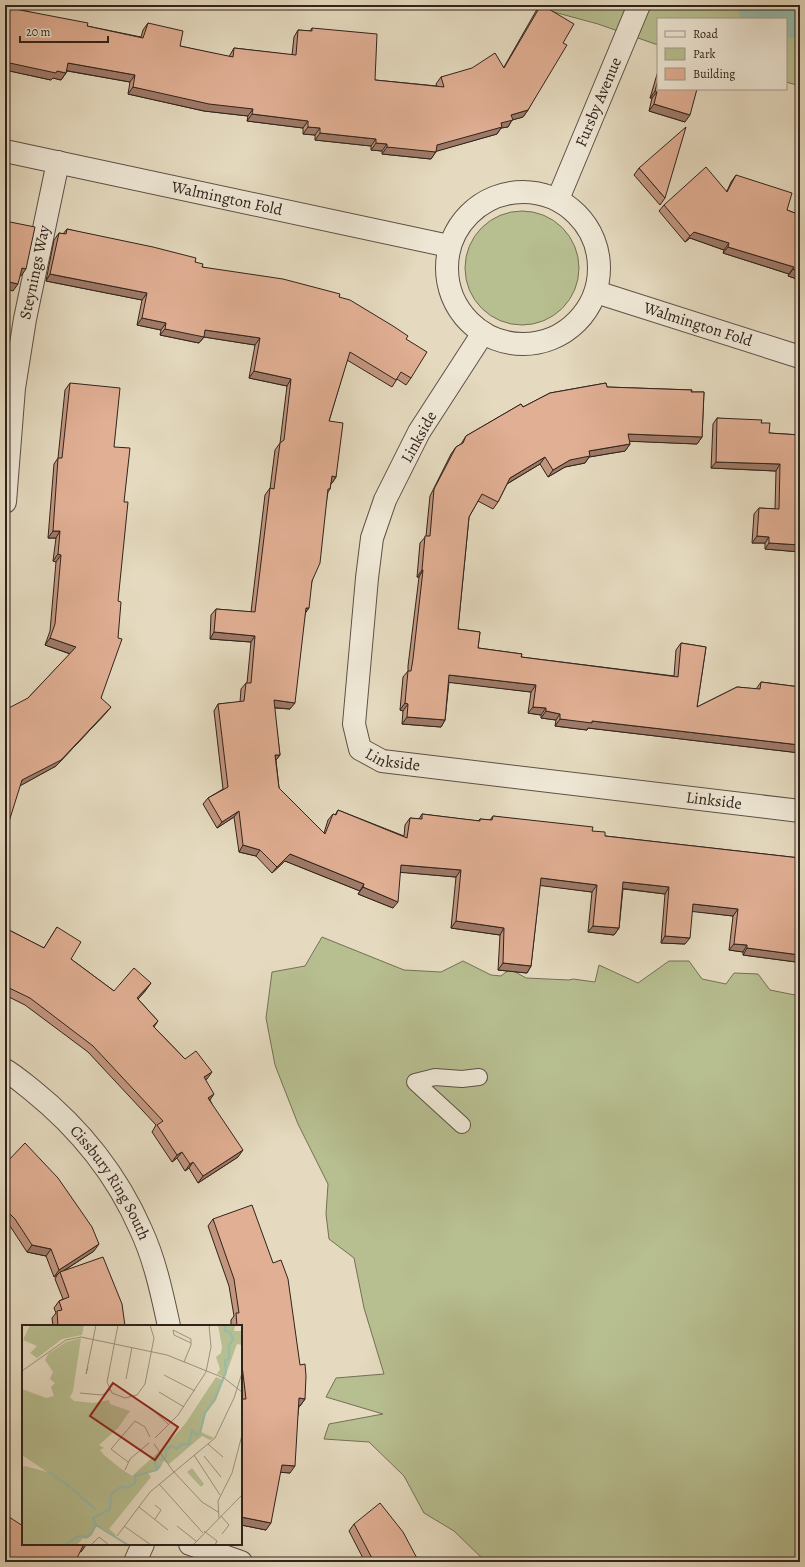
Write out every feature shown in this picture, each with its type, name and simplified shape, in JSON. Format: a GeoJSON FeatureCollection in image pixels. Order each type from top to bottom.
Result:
{"type":"FeatureCollection","features":[{"type":"Feature","properties":{"kind":"street","name":"Fursby Avenue"},"geometry":{"type":"LineString","coordinates":[[558,199],[639,5]]}},
{"type":"Feature","properties":{"kind":"street","name":"Walmington Fold"},"geometry":{"type":"LineString","coordinates":[[5,151],[450,246]]}},
{"type":"Feature","properties":{"kind":"street","name":"Steynings Way"},"geometry":{"type":"LineString","coordinates":[[5,502],[14,388],[25,319],[58,162]]}},
{"type":"Feature","properties":{"kind":"street"},"geometry":{"type":"LineString","coordinates":[[514,191],[537,192],[558,199],[576,211],[590,229],[598,249],[600,271],[596,292],[586,313],[570,329],[549,340],[527,344],[504,342],[483,333],[465,317],[452,295],[447,271],[450,246],[459,226],[473,209],[492,197],[514,191]]}},
{"type":"Feature","properties":{"kind":"street","name":"Walmington Fold"},"geometry":{"type":"LineString","coordinates":[[596,292],[800,358]]}},
{"type":"Feature","properties":{"kind":"street","name":"Linkside"},"geometry":{"type":"LineString","coordinates":[[483,333],[419,432],[385,500],[372,538],[354,724],[360,749],[382,761],[800,811]]}},
{"type":"Feature","properties":{"kind":"street","name":"Cissbury Ring South"},"geometry":{"type":"LineString","coordinates":[[5,1070],[58,1111],[100,1159],[120,1188],[142,1230],[158,1280],[169,1325]]}},
{"type":"Feature","properties":{"kind":"street"},"geometry":{"type":"LineString","coordinates":[[135,1562],[143,1545]]}},
{"type":"Feature","properties":{"kind":"street"},"geometry":{"type":"LineString","coordinates":[[193,1545],[241,1562]]}},
{"type":"Feature","properties":{"kind":"lane"},"geometry":{"type":"LineString","coordinates":[[462,1125],[416,1082],[435,1077],[462,1079],[479,1077]]}},
{"type":"Feature","properties":{"kind":"green space"},"geometry":{"type":"Polygon","coordinates":[[[528,5],[800,5],[800,86],[787,82],[787,18],[657,18],[657,45],[598,24],[528,5]]]}},
{"type":"Feature","properties":{"kind":"green space"},"geometry":{"type":"Polygon","coordinates":[[[522,211],[533,212],[544,216],[554,221],[562,228],[569,236],[574,246],[578,257],[578,279],[574,290],[569,300],[562,308],[554,315],[544,320],[533,324],[522,325],[511,324],[500,320],[490,315],[482,308],[475,300],[470,290],[466,279],[465,268],[466,257],[470,246],[475,236],[482,228],[490,221],[500,216],[511,212],[522,211]]]}},
{"type":"Feature","properties":{"kind":"green space"},"geometry":{"type":"Polygon","coordinates":[[[322,937],[404,970],[441,972],[463,961],[491,975],[501,976],[510,969],[526,978],[573,979],[595,982],[599,965],[638,983],[669,961],[689,961],[702,979],[726,984],[734,973],[758,974],[770,990],[800,996],[800,1562],[486,1562],[454,1531],[424,1513],[404,1476],[369,1442],[324,1439],[329,1424],[383,1414],[326,1397],[336,1378],[384,1374],[364,1308],[354,1258],[329,1239],[326,1214],[328,1184],[298,1124],[275,1065],[266,1018],[272,972],[305,966],[322,937]]]}},
{"type":"Feature","properties":{"kind":"building"},"geometry":{"type":"Polygon","coordinates":[[[541,5],[574,24],[563,43],[567,45],[528,110],[511,115],[513,120],[501,123],[502,127],[437,145],[436,152],[387,147],[387,144],[376,143],[376,139],[320,133],[320,128],[308,127],[308,121],[252,114],[253,109],[209,104],[133,87],[135,75],[68,63],[66,73],[57,71],[56,73],[5,62],[5,6],[88,23],[87,26],[143,38],[148,23],[183,31],[180,46],[233,57],[234,48],[296,55],[298,30],[312,31],[312,28],[377,34],[375,80],[444,87],[441,77],[472,68],[495,53],[504,68],[541,5]]]}},
{"type":"Feature","properties":{"kind":"building"},"geometry":{"type":"Polygon","coordinates":[[[657,84],[657,90],[697,90],[690,115],[654,104],[657,92],[655,91],[657,84]]]}},
{"type":"Feature","properties":{"kind":"building"},"geometry":{"type":"Polygon","coordinates":[[[686,127],[665,198],[639,168],[686,127]]]}},
{"type":"Feature","properties":{"kind":"building"},"geometry":{"type":"Polygon","coordinates":[[[706,167],[727,192],[736,175],[792,193],[787,210],[800,215],[800,271],[793,269],[794,267],[728,247],[729,243],[694,232],[690,236],[664,205],[706,167]]]}},
{"type":"Feature","properties":{"kind":"building"},"geometry":{"type":"Polygon","coordinates":[[[5,221],[35,227],[26,269],[22,268],[18,284],[5,281],[5,221]]]}},
{"type":"Feature","properties":{"kind":"building"},"geometry":{"type":"Polygon","coordinates":[[[67,229],[153,247],[196,258],[195,262],[203,264],[202,267],[283,279],[340,294],[339,297],[350,300],[393,326],[408,336],[406,339],[427,352],[411,378],[401,372],[396,380],[350,352],[329,421],[343,423],[336,477],[332,476],[330,489],[328,489],[320,563],[312,581],[309,608],[306,608],[295,703],[274,700],[280,755],[275,755],[279,788],[325,834],[333,814],[336,815],[338,810],[407,838],[410,818],[422,819],[422,814],[480,821],[480,819],[492,820],[493,816],[593,827],[592,831],[605,832],[605,836],[800,858],[800,955],[747,948],[747,945],[734,944],[738,909],[693,904],[690,938],[665,936],[669,887],[623,882],[619,928],[593,926],[597,885],[541,878],[531,966],[503,963],[504,928],[456,921],[461,870],[401,865],[398,902],[363,887],[364,884],[290,854],[277,867],[260,850],[243,845],[239,811],[222,822],[208,798],[228,787],[218,704],[244,701],[246,683],[251,683],[255,636],[214,632],[216,609],[255,612],[270,488],[274,489],[280,443],[284,440],[291,379],[254,371],[260,338],[205,330],[204,337],[165,329],[166,323],[142,318],[147,293],[50,274],[59,233],[66,234],[67,229]]]}},
{"type":"Feature","properties":{"kind":"building"},"geometry":{"type":"Polygon","coordinates":[[[70,383],[120,388],[114,447],[130,448],[124,502],[128,502],[118,601],[121,602],[118,638],[122,639],[101,698],[111,707],[61,760],[22,780],[7,828],[5,828],[5,710],[28,698],[76,647],[50,638],[55,624],[61,555],[58,554],[60,531],[53,531],[58,458],[62,458],[70,383]]]}},
{"type":"Feature","properties":{"kind":"building"},"geometry":{"type":"Polygon","coordinates":[[[606,383],[607,387],[692,390],[691,392],[704,392],[702,437],[628,434],[630,444],[589,451],[590,456],[570,460],[553,470],[545,457],[510,478],[498,502],[482,494],[469,517],[458,629],[480,632],[478,648],[522,654],[521,657],[678,677],[681,643],[706,647],[697,707],[737,687],[760,689],[761,682],[800,687],[800,745],[592,721],[592,723],[560,719],[560,714],[546,711],[546,708],[533,707],[536,685],[449,675],[445,720],[407,717],[408,704],[405,703],[408,671],[411,671],[413,659],[423,570],[425,536],[430,536],[434,489],[456,447],[463,443],[466,436],[521,404],[523,407],[550,393],[606,383]]]}},
{"type":"Feature","properties":{"kind":"building"},"geometry":{"type":"Polygon","coordinates":[[[717,418],[762,420],[761,423],[770,423],[769,433],[800,435],[800,545],[769,543],[769,537],[757,536],[759,508],[779,509],[780,464],[716,462],[717,418]]]}},
{"type":"Feature","properties":{"kind":"building"},"geometry":{"type":"Polygon","coordinates":[[[57,927],[81,942],[71,959],[114,991],[134,968],[151,983],[137,998],[158,1021],[153,1026],[185,1059],[196,1051],[212,1072],[204,1077],[214,1094],[208,1098],[243,1150],[203,1176],[193,1162],[190,1164],[182,1152],[177,1155],[157,1125],[163,1121],[93,1046],[30,998],[5,986],[5,928],[44,948],[57,927]]]}},
{"type":"Feature","properties":{"kind":"building"},"geometry":{"type":"Polygon","coordinates":[[[25,1143],[58,1178],[92,1227],[99,1244],[59,1270],[51,1249],[32,1245],[15,1219],[5,1209],[5,1164],[25,1143]]]}},
{"type":"Feature","properties":{"kind":"building"},"geometry":{"type":"Polygon","coordinates":[[[252,1205],[273,1263],[281,1260],[288,1279],[300,1365],[305,1364],[305,1399],[299,1398],[295,1466],[282,1465],[271,1523],[242,1517],[242,1399],[246,1399],[242,1365],[242,1325],[237,1325],[236,1313],[239,1313],[234,1279],[213,1219],[252,1205]]]}},
{"type":"Feature","properties":{"kind":"building"},"geometry":{"type":"Polygon","coordinates":[[[103,1257],[122,1304],[125,1325],[58,1325],[57,1311],[62,1310],[59,1301],[69,1297],[60,1272],[103,1257]]]}},
{"type":"Feature","properties":{"kind":"building"},"geometry":{"type":"Polygon","coordinates":[[[380,1503],[403,1532],[419,1562],[374,1562],[354,1524],[380,1503]]]}},
{"type":"Feature","properties":{"kind":"building"},"geometry":{"type":"Polygon","coordinates":[[[9,1517],[22,1525],[22,1545],[84,1545],[75,1562],[5,1562],[5,1524],[9,1517]]]}},
{"type":"Feature","properties":{"kind":"waterway"},"geometry":{"type":"LineString","coordinates":[[764,5],[800,13]]}}]}
